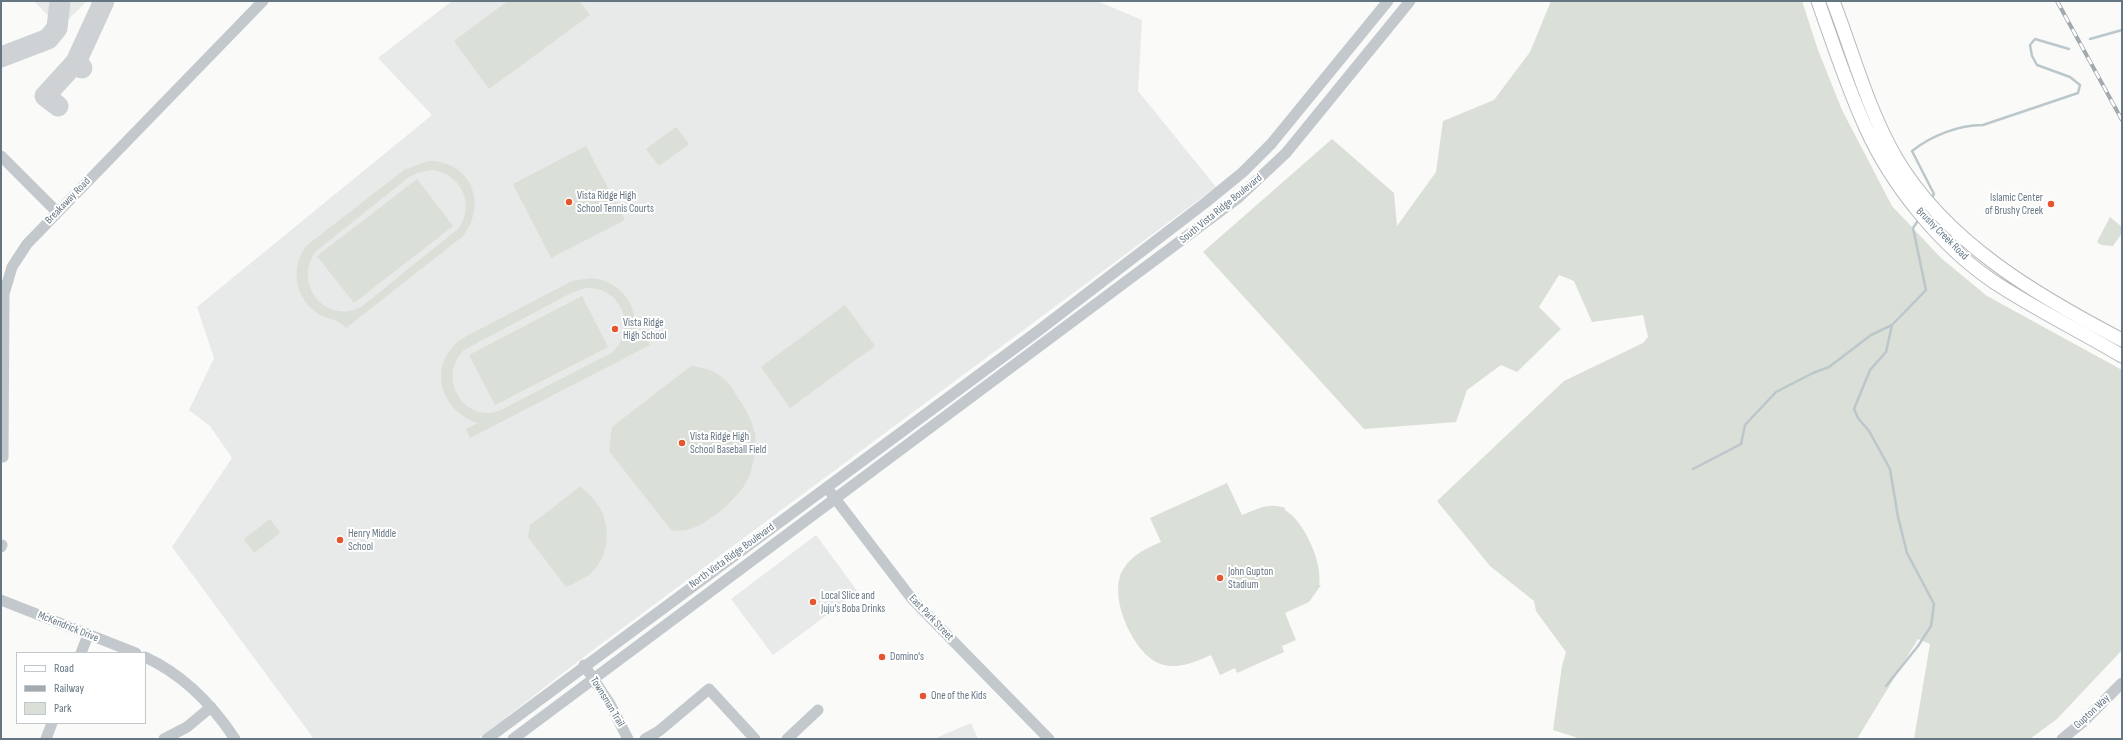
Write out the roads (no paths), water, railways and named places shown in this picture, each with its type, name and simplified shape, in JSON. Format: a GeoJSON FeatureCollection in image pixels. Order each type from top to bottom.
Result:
{"type":"FeatureCollection","features":[{"type":"Feature","properties":{"kind":"main road","name":"Brushy Creek Road"},"geometry":{"type":"LineString","coordinates":[[1818,1],[1866,129],[1875,146],[1912,202],[1958,252],[1994,281],[2122,356]]}},
{"type":"Feature","properties":{"kind":"main road","name":"Brushy Creek Road"},"geometry":{"type":"LineString","coordinates":[[1833,1],[1872,110],[1896,158],[1919,192],[1941,217],[1990,259],[2064,309],[2122,340]]}},
{"type":"Feature","properties":{"kind":"main road"},"geometry":{"type":"LineString","coordinates":[[1842,67],[1856,62]]}},
{"type":"Feature","properties":{"kind":"street","name":"Breakaway Road"},"geometry":{"type":"LineString","coordinates":[[3,457],[3,307],[12,267],[27,244],[57,212],[263,1]]}},
{"type":"Feature","properties":{"kind":"street","name":"South Vista Ridge Boulevard"},"geometry":{"type":"LineString","coordinates":[[979,374],[1243,172],[1271,144],[1388,1]]}},
{"type":"Feature","properties":{"kind":"street","name":"South Vista Ridge Boulevard"},"geometry":{"type":"LineString","coordinates":[[995,379],[1226,207],[1257,182],[1286,153],[1410,1]]}},
{"type":"Feature","properties":{"kind":"street"},"geometry":{"type":"LineString","coordinates":[[1,156],[57,212]]}},
{"type":"Feature","properties":{"kind":"street","name":"North Vista Ridge Boulevard"},"geometry":{"type":"LineString","coordinates":[[487,739],[584,665],[979,374]]}},
{"type":"Feature","properties":{"kind":"street","name":"North Vista Ridge Boulevard"},"geometry":{"type":"LineString","coordinates":[[513,739],[995,379]]}},
{"type":"Feature","properties":{"kind":"street","name":"East Park Street"},"geometry":{"type":"LineString","coordinates":[[826,487],[912,599],[1049,739]]}},
{"type":"Feature","properties":{"kind":"street","name":"McKendrick Drive"},"geometry":{"type":"LineString","coordinates":[[1,600],[133,652]]}},
{"type":"Feature","properties":{"kind":"street"},"geometry":{"type":"LineString","coordinates":[[81,652],[88,635]]}},
{"type":"Feature","properties":{"kind":"street"},"geometry":{"type":"LineString","coordinates":[[146,658],[175,674],[195,689],[211,707],[235,739]]}},
{"type":"Feature","properties":{"kind":"street","name":"Townsman Trail"},"geometry":{"type":"LineString","coordinates":[[584,665],[610,704],[628,739]]}},
{"type":"Feature","properties":{"kind":"street","name":"Gupton Way"},"geometry":{"type":"LineString","coordinates":[[2062,739],[2083,722],[2122,683]]}},
{"type":"Feature","properties":{"kind":"street"},"geometry":{"type":"LineString","coordinates":[[645,739],[659,731],[709,689],[755,739]]}},
{"type":"Feature","properties":{"kind":"street"},"geometry":{"type":"LineString","coordinates":[[164,739],[186,727],[211,707]]}},
{"type":"Feature","properties":{"kind":"street"},"geometry":{"type":"LineString","coordinates":[[787,739],[818,710]]}},
{"type":"Feature","properties":{"kind":"street"},"geometry":{"type":"LineString","coordinates":[[49,738],[52,724]]}},
{"type":"Feature","properties":{"kind":"waterway"},"geometry":{"type":"LineString","coordinates":[[2090,39],[2122,30]]}},
{"type":"Feature","properties":{"kind":"waterway"},"geometry":{"type":"LineString","coordinates":[[1931,199],[1934,194],[1912,151],[1945,132],[1964,127],[1983,125],[2078,93],[2080,85],[2070,77],[2037,65],[2032,56],[2030,45],[2035,39],[2069,49]]}},
{"type":"Feature","properties":{"kind":"waterway"},"geometry":{"type":"LineString","coordinates":[[1693,469],[1741,444],[1745,425],[1776,392],[1813,373],[1829,367],[1871,335],[1892,325],[1926,290],[1913,228],[1919,219]]}},
{"type":"Feature","properties":{"kind":"waterway"},"geometry":{"type":"LineString","coordinates":[[1886,686],[1918,646],[1931,626],[1934,604],[1907,553],[1898,517],[1890,469],[1869,431],[1858,418],[1854,409],[1870,370],[1886,352],[1892,325]]}},
{"type":"Feature","properties":{"kind":"railway"},"geometry":{"type":"LineString","coordinates":[[2057,1],[2122,120]]}},
{"type":"Feature","properties":{"kind":"place","name":"Vista Ridge High School Tennis Courts"},"geometry":{"type":"Point","coordinates":[569,202]}},
{"type":"Feature","properties":{"kind":"place","name":"Islamic Center of Brushy Creek"},"geometry":{"type":"Point","coordinates":[2051,204]}},
{"type":"Feature","properties":{"kind":"place","name":"Vista Ridge High School"},"geometry":{"type":"Point","coordinates":[615,329]}},
{"type":"Feature","properties":{"kind":"place","name":"Vista Ridge High School Baseball Field"},"geometry":{"type":"Point","coordinates":[682,443]}},
{"type":"Feature","properties":{"kind":"place","name":"Henry Middle School"},"geometry":{"type":"Point","coordinates":[340,540]}},
{"type":"Feature","properties":{"kind":"place","name":"John Gupton Stadium"},"geometry":{"type":"Point","coordinates":[1220,578]}},
{"type":"Feature","properties":{"kind":"place","name":"Local Slice and Juju's Boba Drinks"},"geometry":{"type":"Point","coordinates":[813,602]}},
{"type":"Feature","properties":{"kind":"place","name":"Domino's"},"geometry":{"type":"Point","coordinates":[882,657]}},
{"type":"Feature","properties":{"kind":"place","name":"One of the Kids"},"geometry":{"type":"Point","coordinates":[923,696]}}]}
